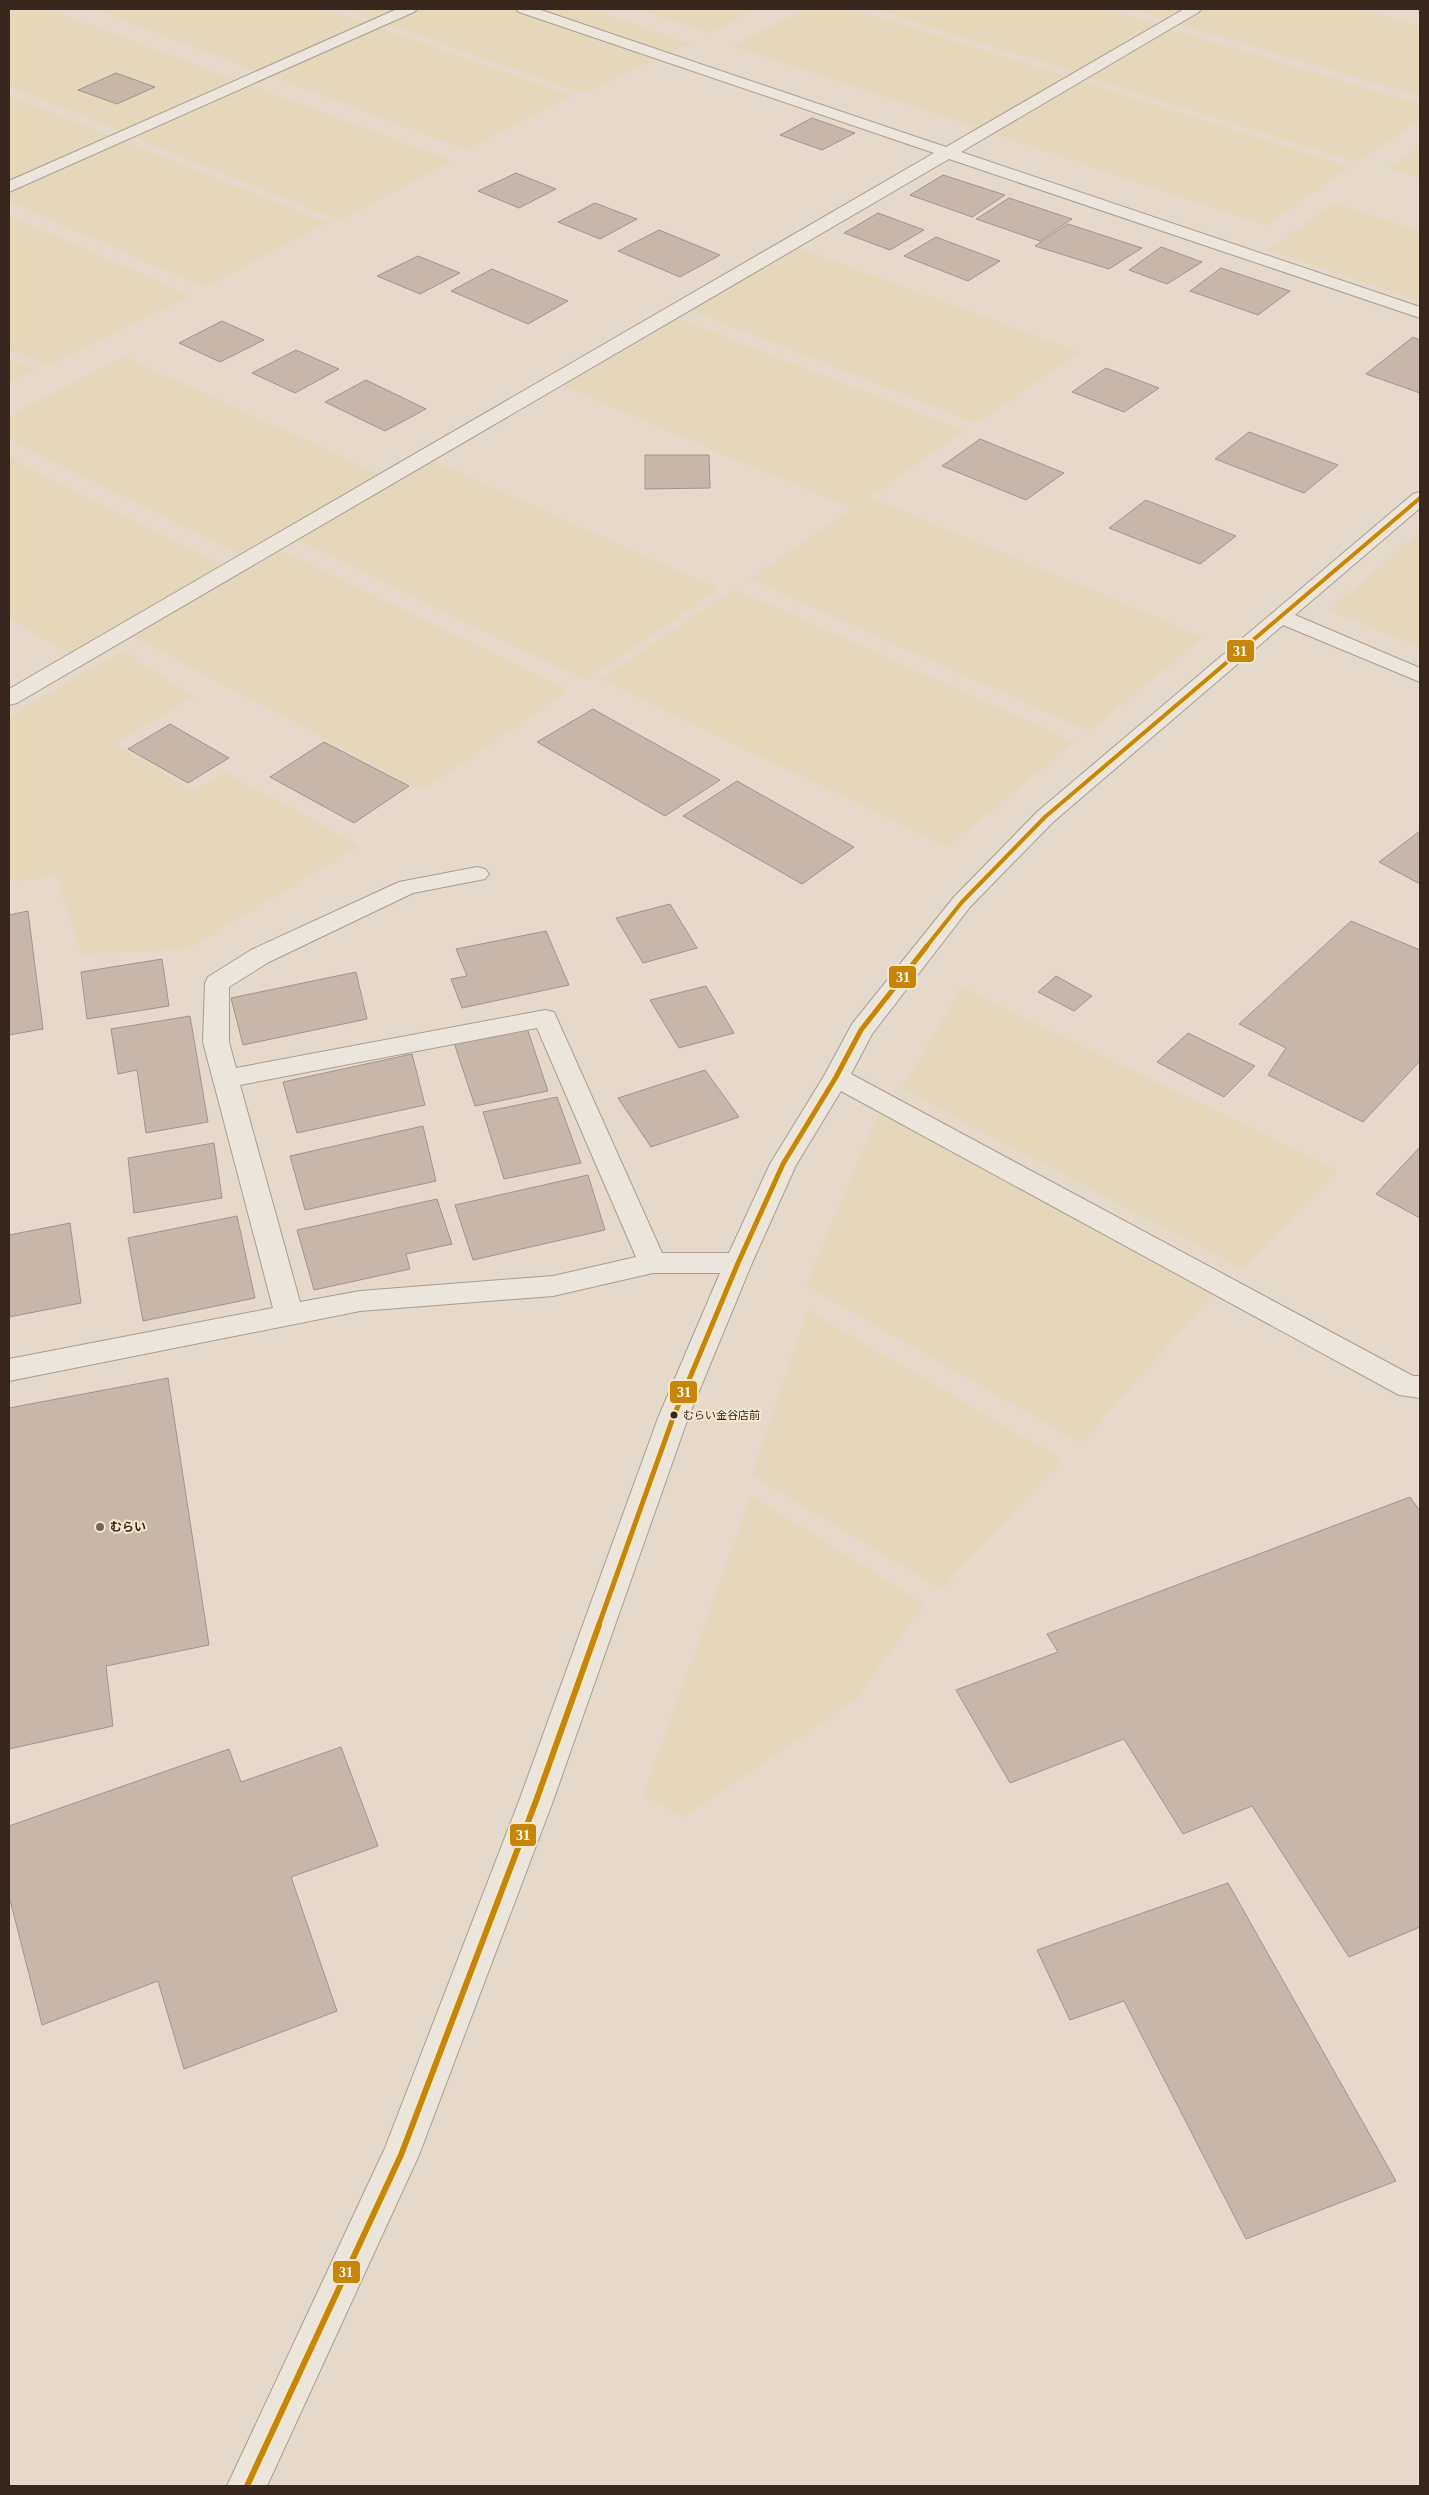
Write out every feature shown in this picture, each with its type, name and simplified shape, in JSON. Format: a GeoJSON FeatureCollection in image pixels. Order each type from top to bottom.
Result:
{"type":"FeatureCollection","features":[{"type":"Feature","properties":{"kind":"street"},"geometry":{"type":"LineString","coordinates":[[9,187],[409,9]]}},
{"type":"Feature","properties":{"kind":"street"},"geometry":{"type":"LineString","coordinates":[[524,9],[1420,313]]}},
{"type":"Feature","properties":{"kind":"street"},"geometry":{"type":"LineString","coordinates":[[9,698],[1194,9]]}},
{"type":"Feature","properties":{"kind":"street"},"geometry":{"type":"LineString","coordinates":[[247,2486],[402,2155],[536,1800],[673,1418],[738,1262],[783,1164],[836,1077],[861,1030],[962,902],[1044,817],[1420,498]]}},
{"type":"Feature","properties":{"kind":"street"},"geometry":{"type":"LineString","coordinates":[[1280,616],[1420,676]]}},
{"type":"Feature","properties":{"kind":"street"},"geometry":{"type":"LineString","coordinates":[[289,1315],[216,1042],[217,983],[260,956],[407,887],[477,874]]}},
{"type":"Feature","properties":{"kind":"street"},"geometry":{"type":"LineString","coordinates":[[225,1079],[545,1018],[653,1263]]}},
{"type":"Feature","properties":{"kind":"street"},"geometry":{"type":"LineString","coordinates":[[836,1077],[1410,1387],[1420,1387]]}},
{"type":"Feature","properties":{"kind":"street"},"geometry":{"type":"LineString","coordinates":[[9,1370],[360,1300],[553,1286],[653,1263],[738,1262]]}},
{"type":"Feature","properties":{"kind":"shaded area"},"geometry":{"type":"Polygon","coordinates":[[[19,9],[47,9],[452,161],[339,220],[9,86],[9,13],[19,9]]]}},
{"type":"Feature","properties":{"kind":"shaded area"},"geometry":{"type":"Polygon","coordinates":[[[94,9],[324,9],[571,96],[467,150],[94,9]]]}},
{"type":"Feature","properties":{"kind":"shaded area"},"geometry":{"type":"Polygon","coordinates":[[[346,9],[590,9],[690,44],[583,93],[346,9]]]}},
{"type":"Feature","properties":{"kind":"shaded area"},"geometry":{"type":"Polygon","coordinates":[[[638,9],[755,9],[710,33],[638,9]]]}},
{"type":"Feature","properties":{"kind":"shaded area"},"geometry":{"type":"Polygon","coordinates":[[[806,9],[852,9],[1066,77],[979,128],[733,46],[806,9]]]}},
{"type":"Feature","properties":{"kind":"shaded area"},"geometry":{"type":"Polygon","coordinates":[[[874,9],[1104,9],[1157,25],[1076,72],[874,9]]]}},
{"type":"Feature","properties":{"kind":"shaded area"},"geometry":{"type":"Polygon","coordinates":[[[1131,9],[1186,9],[1167,20],[1131,9]]]}},
{"type":"Feature","properties":{"kind":"shaded area"},"geometry":{"type":"Polygon","coordinates":[[[1204,9],[1358,9],[1420,27],[1420,96],[1179,24],[1204,9]]]}},
{"type":"Feature","properties":{"kind":"shaded area"},"geometry":{"type":"Polygon","coordinates":[[[1168,29],[1420,105],[1420,119],[1358,162],[1087,77],[1168,29]]]}},
{"type":"Feature","properties":{"kind":"shaded area"},"geometry":{"type":"Polygon","coordinates":[[[1078,81],[1349,167],[1266,225],[991,133],[1078,81]]]}},
{"type":"Feature","properties":{"kind":"shaded area"},"geometry":{"type":"Polygon","coordinates":[[[9,96],[327,223],[204,287],[9,201],[9,96]]]}},
{"type":"Feature","properties":{"kind":"shaded area"},"geometry":{"type":"Polygon","coordinates":[[[1420,146],[1420,177],[1390,168],[1420,146]]]}},
{"type":"Feature","properties":{"kind":"shaded area"},"geometry":{"type":"Polygon","coordinates":[[[1335,203],[1420,231],[1420,301],[1269,250],[1335,203]]]}},
{"type":"Feature","properties":{"kind":"shaded area"},"geometry":{"type":"Polygon","coordinates":[[[9,216],[191,296],[47,366],[9,348],[9,216]]]}},
{"type":"Feature","properties":{"kind":"shaded area"},"geometry":{"type":"Polygon","coordinates":[[[795,247],[1079,352],[977,423],[688,309],[795,247]]]}},
{"type":"Feature","properties":{"kind":"shaded area"},"geometry":{"type":"Polygon","coordinates":[[[674,317],[963,431],[869,497],[1203,637],[1089,731],[750,579],[860,503],[851,508],[558,384],[674,317]]]}},
{"type":"Feature","properties":{"kind":"shaded area"},"geometry":{"type":"Polygon","coordinates":[[[125,357],[385,477],[422,456],[718,589],[586,680],[287,535],[271,545],[568,691],[422,790],[121,630],[76,656],[9,619],[9,458],[228,568],[245,557],[9,440],[9,416],[125,357]]]}},
{"type":"Feature","properties":{"kind":"shaded area"},"geometry":{"type":"Polygon","coordinates":[[[9,358],[34,370],[9,383],[9,358]]]}},
{"type":"Feature","properties":{"kind":"shaded area"},"geometry":{"type":"Polygon","coordinates":[[[1420,532],[1420,647],[1330,610],[1420,532]]]}},
{"type":"Feature","properties":{"kind":"shaded area"},"geometry":{"type":"Polygon","coordinates":[[[734,589],[1074,742],[947,847],[602,679],[734,589]]]}},
{"type":"Feature","properties":{"kind":"shaded area"},"geometry":{"type":"Polygon","coordinates":[[[122,651],[193,697],[114,744],[194,791],[226,773],[359,846],[187,949],[81,954],[57,876],[9,882],[9,717],[122,651]]]}},
{"type":"Feature","properties":{"kind":"shaded area"},"geometry":{"type":"Polygon","coordinates":[[[962,987],[1337,1171],[1242,1269],[902,1089],[962,987]]]}},
{"type":"Feature","properties":{"kind":"shaded area"},"geometry":{"type":"Polygon","coordinates":[[[883,1103],[1221,1285],[1081,1443],[806,1285],[883,1103]]]}},
{"type":"Feature","properties":{"kind":"shaded area"},"geometry":{"type":"Polygon","coordinates":[[[808,1311],[1062,1460],[941,1589],[752,1475],[808,1311]]]}},
{"type":"Feature","properties":{"kind":"shaded area"},"geometry":{"type":"Polygon","coordinates":[[[751,1496],[924,1604],[856,1699],[684,1817],[643,1796],[751,1496]]]}},
{"type":"Feature","properties":{"kind":"building"},"geometry":{"type":"Polygon","coordinates":[[[116,73],[155,87],[117,104],[78,90],[116,73]]]}},
{"type":"Feature","properties":{"kind":"building"},"geometry":{"type":"Polygon","coordinates":[[[812,118],[855,133],[822,150],[780,135],[812,118]]]}},
{"type":"Feature","properties":{"kind":"building"},"geometry":{"type":"Polygon","coordinates":[[[516,173],[556,189],[519,208],[478,191],[516,173]]]}},
{"type":"Feature","properties":{"kind":"building"},"geometry":{"type":"Polygon","coordinates":[[[943,175],[1005,195],[972,217],[910,195],[943,175]]]}},
{"type":"Feature","properties":{"kind":"building"},"geometry":{"type":"Polygon","coordinates":[[[1009,198],[1072,219],[1040,241],[976,219],[1009,198]]]}},
{"type":"Feature","properties":{"kind":"building"},"geometry":{"type":"Polygon","coordinates":[[[595,203],[637,219],[600,239],[558,222],[595,203]]]}},
{"type":"Feature","properties":{"kind":"building"},"geometry":{"type":"Polygon","coordinates":[[[878,213],[924,230],[890,250],[844,233],[878,213]]]}},
{"type":"Feature","properties":{"kind":"building"},"geometry":{"type":"Polygon","coordinates":[[[1068,224],[1142,248],[1109,269],[1035,246],[1068,224]]]}},
{"type":"Feature","properties":{"kind":"building"},"geometry":{"type":"Polygon","coordinates":[[[659,230],[720,255],[680,277],[618,251],[659,230]]]}},
{"type":"Feature","properties":{"kind":"building"},"geometry":{"type":"Polygon","coordinates":[[[936,237],[1000,261],[968,281],[904,256],[936,237]]]}},
{"type":"Feature","properties":{"kind":"building"},"geometry":{"type":"Polygon","coordinates":[[[1161,247],[1202,262],[1167,284],[1129,270],[1161,247]]]}},
{"type":"Feature","properties":{"kind":"building"},"geometry":{"type":"Polygon","coordinates":[[[418,256],[460,273],[420,294],[377,276],[418,256]]]}},
{"type":"Feature","properties":{"kind":"building"},"geometry":{"type":"Polygon","coordinates":[[[1221,268],[1290,291],[1258,315],[1190,291],[1221,268]]]}},
{"type":"Feature","properties":{"kind":"building"},"geometry":{"type":"Polygon","coordinates":[[[492,269],[568,301],[528,324],[451,291],[492,269]]]}},
{"type":"Feature","properties":{"kind":"building"},"geometry":{"type":"Polygon","coordinates":[[[222,321],[264,340],[220,362],[179,343],[222,321]]]}},
{"type":"Feature","properties":{"kind":"building"},"geometry":{"type":"Polygon","coordinates":[[[1413,337],[1420,340],[1420,393],[1366,374],[1413,337]]]}},
{"type":"Feature","properties":{"kind":"building"},"geometry":{"type":"Polygon","coordinates":[[[296,350],[339,369],[295,393],[252,373],[296,350]]]}},
{"type":"Feature","properties":{"kind":"building"},"geometry":{"type":"Polygon","coordinates":[[[1106,368],[1159,388],[1124,412],[1072,392],[1106,368]]]}},
{"type":"Feature","properties":{"kind":"building"},"geometry":{"type":"Polygon","coordinates":[[[366,380],[426,409],[385,431],[325,402],[366,380]]]}},
{"type":"Feature","properties":{"kind":"building"},"geometry":{"type":"Polygon","coordinates":[[[1249,432],[1338,465],[1304,493],[1215,459],[1249,432]]]}},
{"type":"Feature","properties":{"kind":"building"},"geometry":{"type":"Polygon","coordinates":[[[980,439],[1064,473],[1026,500],[942,466],[980,439]]]}},
{"type":"Feature","properties":{"kind":"building"},"geometry":{"type":"Polygon","coordinates":[[[645,455],[709,455],[710,488],[645,489],[645,455]]]}},
{"type":"Feature","properties":{"kind":"building"},"geometry":{"type":"Polygon","coordinates":[[[1146,500],[1236,536],[1200,564],[1109,528],[1146,500]]]}},
{"type":"Feature","properties":{"kind":"building"},"geometry":{"type":"Polygon","coordinates":[[[593,709],[720,780],[665,816],[537,742],[593,709]]]}},
{"type":"Feature","properties":{"kind":"building"},"geometry":{"type":"Polygon","coordinates":[[[170,724],[229,758],[188,783],[128,749],[170,724]]]}},
{"type":"Feature","properties":{"kind":"building"},"geometry":{"type":"Polygon","coordinates":[[[324,742],[409,786],[354,823],[270,777],[324,742]]]}},
{"type":"Feature","properties":{"kind":"building"},"geometry":{"type":"Polygon","coordinates":[[[737,781],[854,847],[802,884],[683,816],[737,781]]]}},
{"type":"Feature","properties":{"kind":"building"},"geometry":{"type":"Polygon","coordinates":[[[1420,831],[1420,884],[1379,862],[1420,831]]]}},
{"type":"Feature","properties":{"kind":"building"},"geometry":{"type":"Polygon","coordinates":[[[670,904],[697,948],[643,963],[616,918],[670,904]]]}},
{"type":"Feature","properties":{"kind":"building"},"geometry":{"type":"Polygon","coordinates":[[[28,911],[43,1029],[9,1035],[9,915],[28,911]]]}},
{"type":"Feature","properties":{"kind":"building"},"geometry":{"type":"Polygon","coordinates":[[[1351,921],[1420,950],[1420,1061],[1363,1122],[1268,1075],[1286,1048],[1239,1024],[1351,921]]]}},
{"type":"Feature","properties":{"kind":"building"},"geometry":{"type":"Polygon","coordinates":[[[546,931],[569,985],[462,1008],[451,979],[467,976],[456,949],[546,931]]]}},
{"type":"Feature","properties":{"kind":"building"},"geometry":{"type":"Polygon","coordinates":[[[162,959],[169,1006],[87,1019],[81,972],[162,959]]]}},
{"type":"Feature","properties":{"kind":"building"},"geometry":{"type":"Polygon","coordinates":[[[356,972],[367,1019],[243,1045],[231,998],[356,972]]]}},
{"type":"Feature","properties":{"kind":"building"},"geometry":{"type":"Polygon","coordinates":[[[1056,976],[1092,996],[1074,1011],[1038,992],[1056,976]]]}},
{"type":"Feature","properties":{"kind":"building"},"geometry":{"type":"Polygon","coordinates":[[[706,986],[734,1033],[679,1048],[650,1000],[706,986]]]}},
{"type":"Feature","properties":{"kind":"building"},"geometry":{"type":"Polygon","coordinates":[[[190,1016],[208,1122],[146,1133],[137,1070],[118,1074],[111,1029],[190,1016]]]}},
{"type":"Feature","properties":{"kind":"building"},"geometry":{"type":"Polygon","coordinates":[[[527,1028],[548,1091],[475,1106],[454,1043],[527,1028]]]}},
{"type":"Feature","properties":{"kind":"building"},"geometry":{"type":"Polygon","coordinates":[[[1188,1033],[1255,1066],[1224,1097],[1157,1062],[1188,1033]]]}},
{"type":"Feature","properties":{"kind":"building"},"geometry":{"type":"Polygon","coordinates":[[[412,1054],[425,1105],[297,1133],[283,1082],[412,1054]]]}},
{"type":"Feature","properties":{"kind":"building"},"geometry":{"type":"Polygon","coordinates":[[[705,1070],[739,1117],[651,1147],[618,1098],[705,1070]]]}},
{"type":"Feature","properties":{"kind":"building"},"geometry":{"type":"Polygon","coordinates":[[[557,1097],[581,1163],[504,1179],[483,1112],[557,1097]]]}},
{"type":"Feature","properties":{"kind":"building"},"geometry":{"type":"Polygon","coordinates":[[[423,1126],[436,1181],[305,1210],[290,1156],[423,1126]]]}},
{"type":"Feature","properties":{"kind":"building"},"geometry":{"type":"Polygon","coordinates":[[[214,1143],[222,1198],[134,1213],[128,1158],[214,1143]]]}},
{"type":"Feature","properties":{"kind":"building"},"geometry":{"type":"Polygon","coordinates":[[[1420,1147],[1420,1218],[1376,1194],[1420,1147]]]}},
{"type":"Feature","properties":{"kind":"building"},"geometry":{"type":"Polygon","coordinates":[[[588,1175],[605,1230],[473,1260],[455,1205],[588,1175]]]}},
{"type":"Feature","properties":{"kind":"building"},"geometry":{"type":"Polygon","coordinates":[[[437,1199],[452,1244],[406,1254],[410,1269],[314,1290],[297,1230],[437,1199]]]}},
{"type":"Feature","properties":{"kind":"building"},"geometry":{"type":"Polygon","coordinates":[[[237,1216],[255,1298],[143,1321],[128,1238],[237,1216]]]}},
{"type":"Feature","properties":{"kind":"building"},"geometry":{"type":"Polygon","coordinates":[[[70,1223],[81,1303],[9,1317],[9,1235],[70,1223]]]}},
{"type":"Feature","properties":{"kind":"building","name":"むらい"},"geometry":{"type":"Polygon","coordinates":[[[168,1378],[209,1645],[106,1666],[113,1726],[9,1749],[9,1408],[168,1378]]]}},
{"type":"Feature","properties":{"kind":"building"},"geometry":{"type":"Polygon","coordinates":[[[1410,1497],[1420,1511],[1420,1927],[1349,1957],[1252,1806],[1183,1834],[1124,1739],[1010,1783],[956,1690],[1058,1652],[1047,1634],[1410,1497]]]}},
{"type":"Feature","properties":{"kind":"building"},"geometry":{"type":"Polygon","coordinates":[[[341,1747],[378,1846],[291,1877],[337,2011],[184,2069],[158,1981],[42,2025],[9,1896],[9,1826],[229,1749],[241,1782],[341,1747]]]}},
{"type":"Feature","properties":{"kind":"building"},"geometry":{"type":"Polygon","coordinates":[[[1228,1883],[1396,2181],[1246,2239],[1124,2001],[1070,2020],[1037,1950],[1228,1883]]]}},
{"type":"Feature","properties":{"kind":"transit line","name":"31"},"geometry":{"type":"LineString","coordinates":[[247,2486],[401,2155],[536,1801],[673,1418],[738,1263],[783,1164],[836,1077],[861,1030],[962,902],[1045,817],[1420,498]]}},
{"type":"Feature","properties":{"kind":"place","name":"むらい金谷店前"},"geometry":{"type":"Point","coordinates":[674,1415]}},
{"type":"Feature","properties":{"kind":"place","name":"むらい"},"geometry":{"type":"Point","coordinates":[100,1527]}}]}
